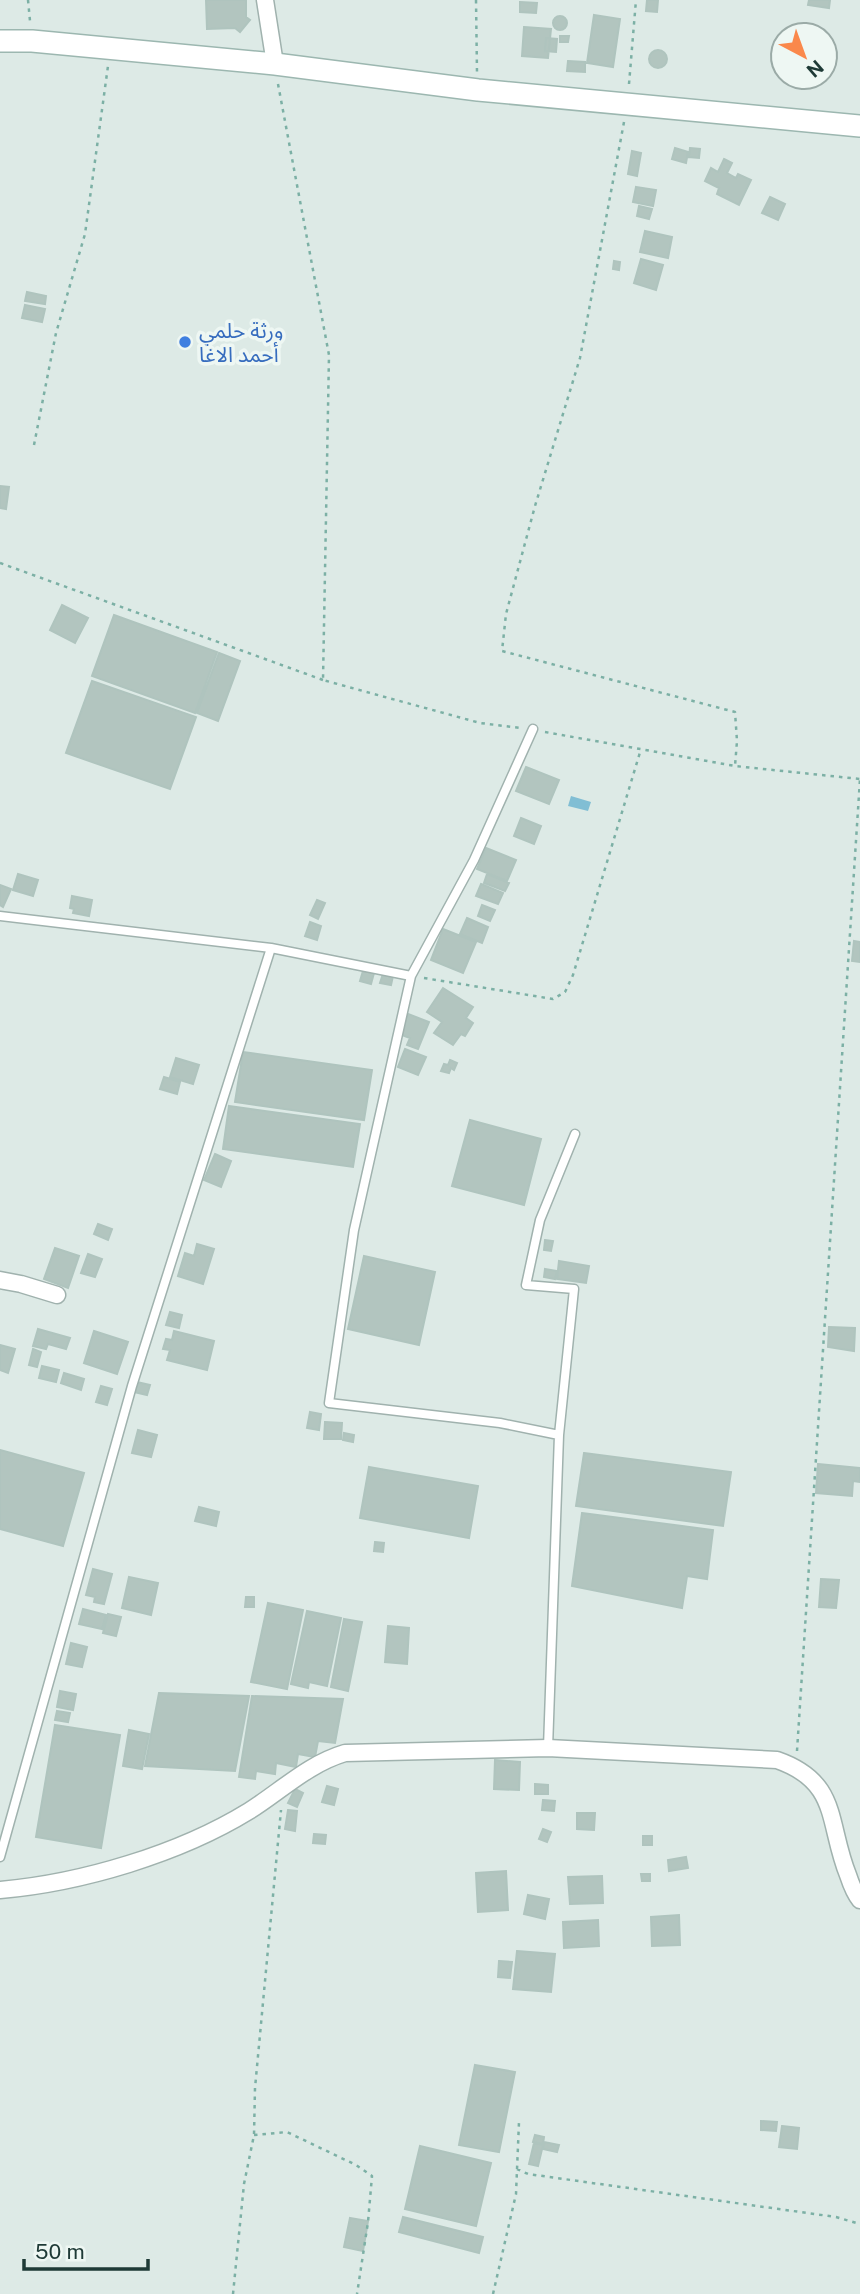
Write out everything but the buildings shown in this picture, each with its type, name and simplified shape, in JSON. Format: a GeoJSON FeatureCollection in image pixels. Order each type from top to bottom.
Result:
{"type":"FeatureCollection","features":[{"type":"Feature","properties":{"kind":"main road"},"geometry":{"type":"LineString","coordinates":[[0,41],[32,41],[275,64],[478,90],[860,127]]}},
{"type":"Feature","properties":{"kind":"street"},"geometry":{"type":"LineString","coordinates":[[265,0],[275,64]]}},
{"type":"Feature","properties":{"kind":"street"},"geometry":{"type":"LineString","coordinates":[[0,1280],[57,1295]]}},
{"type":"Feature","properties":{"kind":"street"},"geometry":{"type":"LineString","coordinates":[[0,1890],[36,1887],[159,1854],[238,1817],[315,1765],[345,1753],[548,1748],[776,1760],[796,1767],[824,1794],[844,1865],[860,1900]]}},
{"type":"Feature","properties":{"kind":"lane"},"geometry":{"type":"LineString","coordinates":[[533,729],[474,860],[411,976],[354,1230],[329,1402],[500,1423],[559,1435]]}},
{"type":"Feature","properties":{"kind":"lane"},"geometry":{"type":"LineString","coordinates":[[0,916],[271,948],[411,976]]}},
{"type":"Feature","properties":{"kind":"lane"},"geometry":{"type":"LineString","coordinates":[[0,1857],[132,1386],[271,948]]}},
{"type":"Feature","properties":{"kind":"lane"},"geometry":{"type":"LineString","coordinates":[[548,1748],[559,1435],[574,1289],[526,1285],[540,1220],[575,1134]]}},
{"type":"Feature","properties":{"kind":"path"},"geometry":{"type":"LineString","coordinates":[[476,0],[478,90]]}},
{"type":"Feature","properties":{"kind":"path"},"geometry":{"type":"LineString","coordinates":[[636,0],[627,104],[580,358],[513,587],[506,614],[502,652],[736,712],[735,766]]}},
{"type":"Feature","properties":{"kind":"path"},"geometry":{"type":"LineString","coordinates":[[34,445],[56,333],[85,234],[111,49]]}},
{"type":"Feature","properties":{"kind":"path"},"geometry":{"type":"LineString","coordinates":[[275,64],[329,355],[323,680]]}},
{"type":"Feature","properties":{"kind":"path"},"geometry":{"type":"LineString","coordinates":[[0,563],[323,680],[480,723],[533,729],[735,766],[860,779],[796,1767]]}},
{"type":"Feature","properties":{"kind":"path"},"geometry":{"type":"LineString","coordinates":[[411,976],[553,999],[565,992],[573,975],[641,749]]}},
{"type":"Feature","properties":{"kind":"path"},"geometry":{"type":"LineString","coordinates":[[233,2294],[244,2184],[254,2135],[255,2088],[283,1788]]}},
{"type":"Feature","properties":{"kind":"path"},"geometry":{"type":"LineString","coordinates":[[492,2294],[516,2194],[519,2122]]}},
{"type":"Feature","properties":{"kind":"path"},"geometry":{"type":"LineString","coordinates":[[254,2135],[287,2132],[356,2165],[372,2176],[357,2294]]}},
{"type":"Feature","properties":{"kind":"path"},"geometry":{"type":"LineString","coordinates":[[517,2169],[528,2174],[836,2217],[860,2224]]}},
{"type":"Feature","properties":{"kind":"water"},"geometry":{"type":"Polygon","coordinates":[[[571,796],[591,802],[588,811],[568,806],[571,796]]]}},
{"type":"Feature","properties":{"kind":"place","name":"ورثة حلمي أحمد الاغا"},"geometry":{"type":"Point","coordinates":[185,342]}}]}
